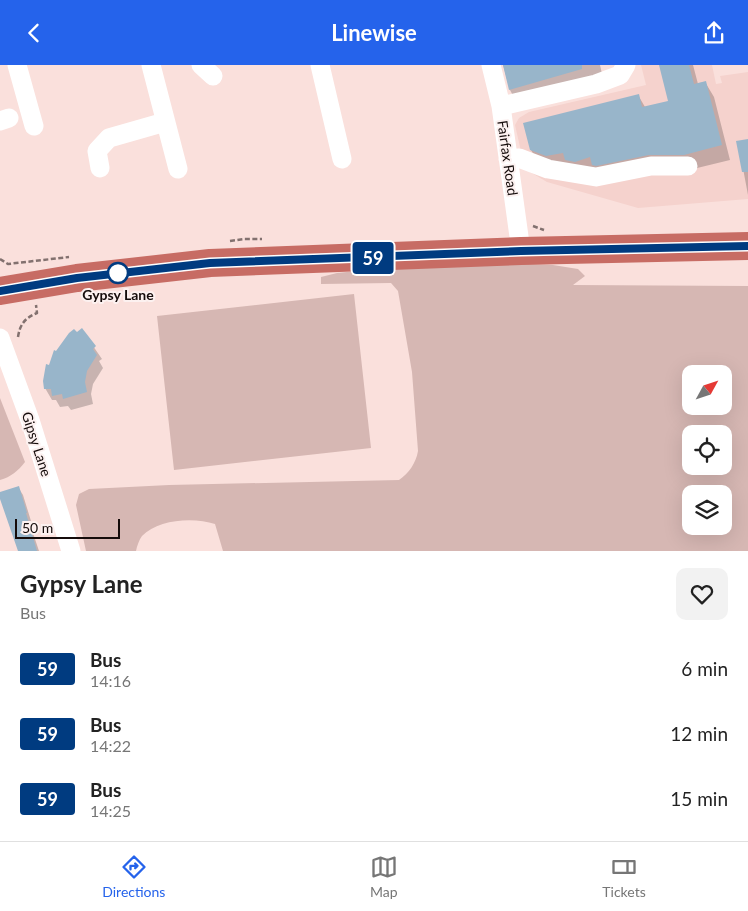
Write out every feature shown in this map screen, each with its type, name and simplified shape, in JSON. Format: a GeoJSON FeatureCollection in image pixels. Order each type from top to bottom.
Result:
{"type":"FeatureCollection","features":[{"type":"Feature","properties":{"kind":"highway"},"geometry":{"type":"LineString","coordinates":[[0,291],[30,273],[77,278],[210,263],[521,251],[748,246]]}},
{"type":"Feature","properties":{"kind":"street"},"geometry":{"type":"LineString","coordinates":[[17,65],[34,127]]}},
{"type":"Feature","properties":{"kind":"street"},"geometry":{"type":"LineString","coordinates":[[151,65],[178,169]]}},
{"type":"Feature","properties":{"kind":"street"},"geometry":{"type":"LineString","coordinates":[[320,65],[342,159]]}},
{"type":"Feature","properties":{"kind":"street","name":"Fairfax Road"},"geometry":{"type":"LineString","coordinates":[[491,65],[501,106],[521,251]]}},
{"type":"Feature","properties":{"kind":"street"},"geometry":{"type":"LineString","coordinates":[[501,106],[596,85],[620,75],[626,65]]}},
{"type":"Feature","properties":{"kind":"street"},"geometry":{"type":"LineString","coordinates":[[100,168],[97,151],[108,139],[166,122]]}},
{"type":"Feature","properties":{"kind":"street"},"geometry":{"type":"LineString","coordinates":[[508,159],[519,158],[548,169],[596,177],[651,166],[688,166]]}},
{"type":"Feature","properties":{"kind":"street","name":"Gipsy Lane"},"geometry":{"type":"LineString","coordinates":[[1,342],[30,420],[71,551]]}},
{"type":"Feature","properties":{"kind":"path"},"geometry":{"type":"LineString","coordinates":[[1,342],[18,340],[20,325],[29,316],[37,313],[30,273]]}},
{"type":"Feature","properties":{"kind":"shaded area"},"geometry":{"type":"Polygon","coordinates":[[[641,65],[712,65],[716,84],[722,83],[720,76],[748,72],[748,199],[638,208],[547,182],[525,169],[515,125],[519,118],[529,112],[646,85],[641,65]]]}},
{"type":"Feature","properties":{"kind":"shaded area"},"geometry":{"type":"Polygon","coordinates":[[[504,263],[553,265],[578,269],[585,276],[573,285],[748,286],[748,551],[223,551],[215,524],[187,520],[167,523],[149,530],[142,536],[136,551],[86,551],[76,505],[79,494],[89,489],[169,485],[399,480],[406,474],[414,464],[418,451],[412,372],[398,291],[391,283],[321,284],[321,277],[337,273],[386,268],[504,263]]]}},
{"type":"Feature","properties":{"kind":"shaded area"},"geometry":{"type":"Polygon","coordinates":[[[354,294],[371,448],[174,470],[157,316],[354,294]]]}},
{"type":"Feature","properties":{"kind":"shaded area"},"geometry":{"type":"Polygon","coordinates":[[[0,398],[25,462],[14,473],[0,480],[0,398]]]}},
{"type":"Feature","properties":{"kind":"building"},"geometry":{"type":"Polygon","coordinates":[[[503,65],[582,65],[582,69],[509,90],[503,65]]]}},
{"type":"Feature","properties":{"kind":"building"},"geometry":{"type":"Polygon","coordinates":[[[659,65],[689,65],[694,84],[706,81],[722,145],[684,155],[649,155],[596,166],[592,165],[590,157],[575,162],[565,160],[563,153],[546,156],[530,150],[523,123],[639,94],[642,107],[668,101],[659,65]]]}},
{"type":"Feature","properties":{"kind":"building"},"geometry":{"type":"Polygon","coordinates":[[[748,139],[748,172],[742,172],[736,141],[748,139]]]}},
{"type":"Feature","properties":{"kind":"building"},"geometry":{"type":"Polygon","coordinates":[[[82,328],[96,346],[93,349],[97,355],[87,371],[85,382],[87,392],[63,399],[62,394],[52,396],[51,389],[44,389],[43,381],[46,364],[49,365],[54,350],[56,351],[69,333],[74,329],[77,332],[82,328]]]}},
{"type":"Feature","properties":{"kind":"building"},"geometry":{"type":"Polygon","coordinates":[[[19,486],[37,551],[18,551],[0,499],[0,492],[19,486]]]}},
{"type":"Feature","properties":{"kind":"bus line","name":"59"},"geometry":{"type":"LineString","coordinates":[[0,291],[77,278],[210,263],[521,251],[748,246]]}},
{"type":"Feature","properties":{"kind":"place","name":"Gypsy Lane"},"geometry":{"type":"Point","coordinates":[118,273]}}]}
